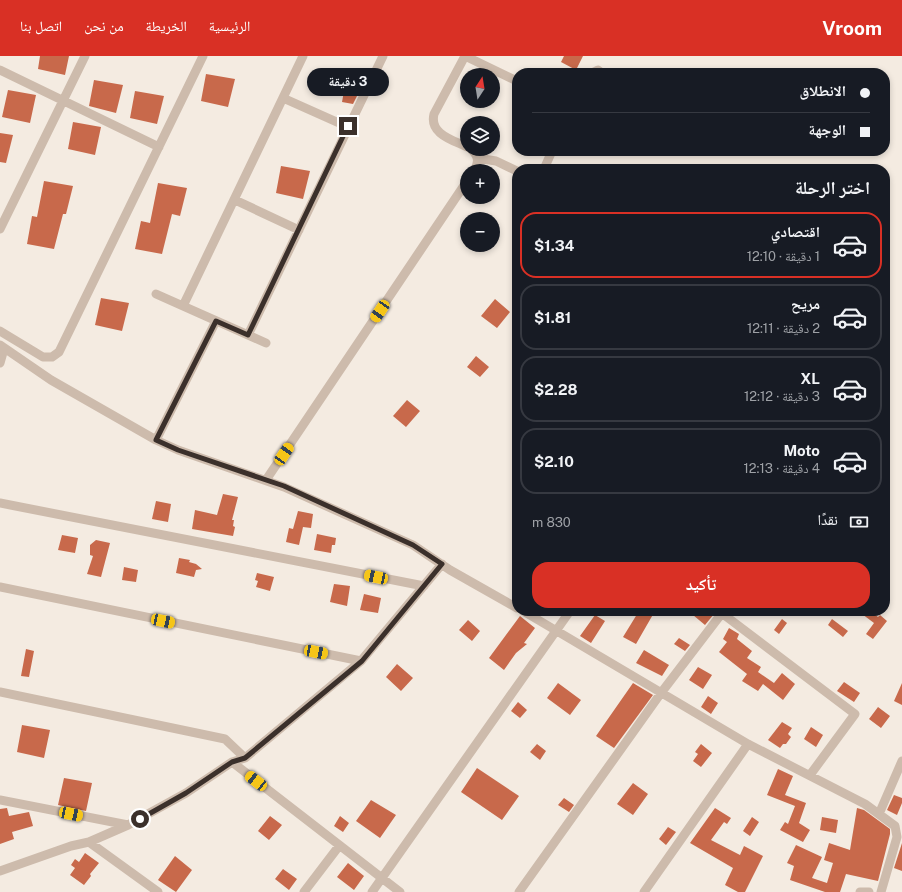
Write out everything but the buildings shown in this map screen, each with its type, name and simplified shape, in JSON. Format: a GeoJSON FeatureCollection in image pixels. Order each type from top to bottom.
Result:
{"type":"FeatureCollection","features":[{"type":"Feature","properties":{"kind":"street"},"geometry":{"type":"LineString","coordinates":[[0,229],[86,56]]}},
{"type":"Feature","properties":{"kind":"street"},"geometry":{"type":"LineString","coordinates":[[0,331],[43,357],[52,356],[59,352],[202,56]]}},
{"type":"Feature","properties":{"kind":"street"},"geometry":{"type":"LineString","coordinates":[[183,306],[303,56]]}},
{"type":"Feature","properties":{"kind":"street"},"geometry":{"type":"LineString","coordinates":[[248,335],[383,56]]}},
{"type":"Feature","properties":{"kind":"street"},"geometry":{"type":"LineString","coordinates":[[460,144],[439,134],[433,121],[434,114],[465,56],[512,79]]}},
{"type":"Feature","properties":{"kind":"street"},"geometry":{"type":"LineString","coordinates":[[0,70],[159,147]]}},
{"type":"Feature","properties":{"kind":"street"},"geometry":{"type":"LineString","coordinates":[[282,98],[348,126]]}},
{"type":"Feature","properties":{"kind":"street"},"geometry":{"type":"LineString","coordinates":[[477,164],[477,158],[496,161],[512,169]]}},
{"type":"Feature","properties":{"kind":"street"},"geometry":{"type":"LineString","coordinates":[[266,480],[460,191]]}},
{"type":"Feature","properties":{"kind":"street"},"geometry":{"type":"LineString","coordinates":[[235,200],[299,230]]}},
{"type":"Feature","properties":{"kind":"street"},"geometry":{"type":"LineString","coordinates":[[156,294],[266,343]]}},
{"type":"Feature","properties":{"kind":"street"},"geometry":{"type":"LineString","coordinates":[[156,440],[216,321]]}},
{"type":"Feature","properties":{"kind":"street"},"geometry":{"type":"LineString","coordinates":[[0,363],[2,347],[50,380],[156,440],[193,455],[266,480],[413,545],[442,564],[512,605]]}},
{"type":"Feature","properties":{"kind":"street"},"geometry":{"type":"LineString","coordinates":[[0,503],[424,586]]}},
{"type":"Feature","properties":{"kind":"street"},"geometry":{"type":"LineString","coordinates":[[0,871],[71,846],[89,842],[128,825],[186,793],[232,762],[245,758],[362,661],[442,564]]}},
{"type":"Feature","properties":{"kind":"street"},"geometry":{"type":"LineString","coordinates":[[0,587],[362,661]]}},
{"type":"Feature","properties":{"kind":"street"},"geometry":{"type":"LineString","coordinates":[[532,616],[748,744],[865,804],[896,826],[897,838],[881,892]]}},
{"type":"Feature","properties":{"kind":"street"},"geometry":{"type":"LineString","coordinates":[[372,892],[566,616]]}},
{"type":"Feature","properties":{"kind":"street"},"geometry":{"type":"LineString","coordinates":[[519,892],[717,616]]}},
{"type":"Feature","properties":{"kind":"street"},"geometry":{"type":"LineString","coordinates":[[725,616],[855,714],[810,775]]}},
{"type":"Feature","properties":{"kind":"street"},"geometry":{"type":"LineString","coordinates":[[0,692],[225,739],[245,758]]}},
{"type":"Feature","properties":{"kind":"street"},"geometry":{"type":"LineString","coordinates":[[644,892],[748,744]]}},
{"type":"Feature","properties":{"kind":"street"},"geometry":{"type":"LineString","coordinates":[[880,814],[902,761]]}},
{"type":"Feature","properties":{"kind":"street"},"geometry":{"type":"LineString","coordinates":[[232,762],[400,892]]}},
{"type":"Feature","properties":{"kind":"street"},"geometry":{"type":"LineString","coordinates":[[0,800],[128,825]]}},
{"type":"Feature","properties":{"kind":"street"},"geometry":{"type":"LineString","coordinates":[[89,842],[158,892]]}},
{"type":"Feature","properties":{"kind":"street"},"geometry":{"type":"LineString","coordinates":[[304,892],[340,846]]}},
{"type":"Feature","properties":{"kind":"street"},"geometry":{"type":"LineString","coordinates":[[860,892],[869,892]]}},
{"type":"Feature","properties":{"kind":"route"},"geometry":{"type":"LineString","coordinates":[[140,819],[186,793],[232,762],[245,758],[362,661],[442,564],[423,550],[413,545],[284,486],[178,450],[156,440],[216,321],[248,335],[310,209],[348,126]]}}]}
